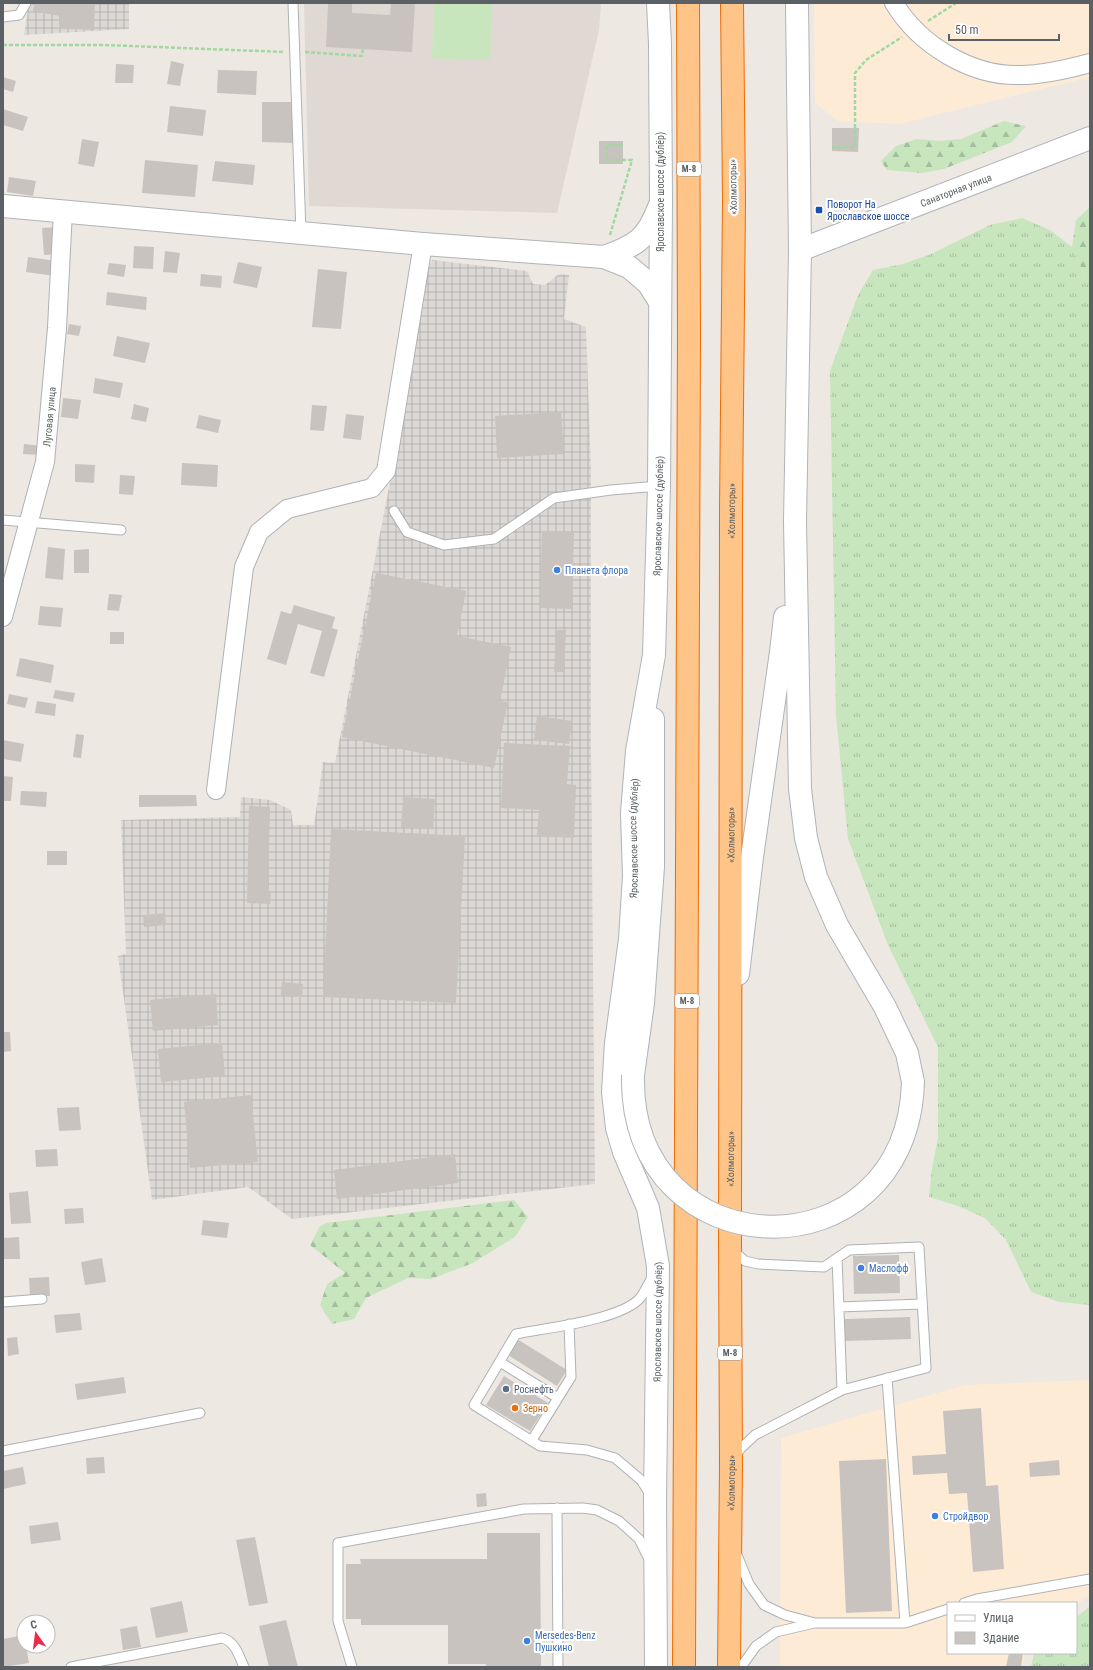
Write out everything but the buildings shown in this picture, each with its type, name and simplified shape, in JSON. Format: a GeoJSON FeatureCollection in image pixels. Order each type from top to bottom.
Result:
{"type":"FeatureCollection","features":[{"type":"Feature","properties":{"kind":"highway","name":"М-8"},"geometry":{"type":"LineString","coordinates":[[684,1667],[689,335],[688,3]]}},
{"type":"Feature","properties":{"kind":"highway","name":"«Холмогоры»"},"geometry":{"type":"LineString","coordinates":[[729,1667],[729,1531],[731,1465],[731,510],[734,201],[732,3]]}},
{"type":"Feature","properties":{"kind":"street","name":"Ярославское шоссе (дублёр)"},"geometry":{"type":"LineString","coordinates":[[656,1667],[655,1500],[658,1266],[648,1208],[624,1152],[617,1128],[613,1092],[616,1043],[630,939],[634,876],[632,813],[637,751],[654,655],[659,486],[661,202],[660,44],[658,3]]}},
{"type":"Feature","properties":{"kind":"street"},"geometry":{"type":"LineString","coordinates":[[654,655],[653,867],[643,1003],[633,1075],[635,1111],[639,1129],[648,1151],[665,1177],[682,1194],[707,1211],[742,1224],[772,1227],[796,1226],[831,1215],[862,1195],[876,1183],[887,1169],[904,1136],[910,1119],[913,1082],[907,1053],[885,1007],[837,925],[816,877],[806,838],[800,789],[795,522],[800,250],[797,3]]}},
{"type":"Feature","properties":{"kind":"street"},"geometry":{"type":"LineString","coordinates":[[894,3],[915,29],[933,46],[958,60],[983,71],[1020,75],[1060,70],[1090,63]]}},
{"type":"Feature","properties":{"kind":"street","name":"Санаторная улица"},"geometry":{"type":"LineString","coordinates":[[800,250],[1090,138]]}},
{"type":"Feature","properties":{"kind":"street"},"geometry":{"type":"LineString","coordinates":[[3,206],[423,244],[605,247],[624,250],[640,239],[652,225],[661,202]]}},
{"type":"Feature","properties":{"kind":"street","name":"Луговая улица"},"geometry":{"type":"LineString","coordinates":[[3,617],[44,462],[58,328],[63,211]]}},
{"type":"Feature","properties":{"kind":"street"},"geometry":{"type":"LineString","coordinates":[[216,790],[244,567],[259,532],[287,509],[372,488],[386,471],[423,244]]}},
{"type":"Feature","properties":{"kind":"street"},"geometry":{"type":"LineString","coordinates":[[605,247],[648,283],[660,302]]}},
{"type":"Feature","properties":{"kind":"street"},"geometry":{"type":"LineString","coordinates":[[730,1038],[752,857],[781,652],[795,522]]}},
{"type":"Feature","properties":{"kind":"lane"},"geometry":{"type":"LineString","coordinates":[[3,17],[19,15],[26,3]]}},
{"type":"Feature","properties":{"kind":"lane"},"geometry":{"type":"LineString","coordinates":[[293,3],[301,233]]}},
{"type":"Feature","properties":{"kind":"lane"},"geometry":{"type":"LineString","coordinates":[[394,511],[408,532],[444,544],[494,539],[554,498],[611,490],[659,486]]}},
{"type":"Feature","properties":{"kind":"lane"},"geometry":{"type":"LineString","coordinates":[[3,520],[121,530]]}},
{"type":"Feature","properties":{"kind":"lane"},"geometry":{"type":"LineString","coordinates":[[730,1240],[736,1253],[745,1260],[758,1264],[824,1267],[849,1250],[919,1247],[926,1368],[842,1390],[756,1435],[740,1448],[731,1465]]}},
{"type":"Feature","properties":{"kind":"lane"},"geometry":{"type":"LineString","coordinates":[[837,1258],[842,1390]]}},
{"type":"Feature","properties":{"kind":"lane"},"geometry":{"type":"LineString","coordinates":[[655,1500],[641,1480],[615,1458],[587,1450],[540,1446],[474,1405],[516,1334],[606,1317],[629,1307],[640,1298],[658,1266]]}},
{"type":"Feature","properties":{"kind":"lane"},"geometry":{"type":"LineString","coordinates":[[3,1302],[42,1298]]}},
{"type":"Feature","properties":{"kind":"lane"},"geometry":{"type":"LineString","coordinates":[[839,1307],[922,1304]]}},
{"type":"Feature","properties":{"kind":"lane"},"geometry":{"type":"LineString","coordinates":[[532,1440],[571,1377],[569,1324]]}},
{"type":"Feature","properties":{"kind":"lane"},"geometry":{"type":"LineString","coordinates":[[500,1362],[558,1398]]}},
{"type":"Feature","properties":{"kind":"lane"},"geometry":{"type":"LineString","coordinates":[[887,1378],[906,1623]]}},
{"type":"Feature","properties":{"kind":"lane"},"geometry":{"type":"LineString","coordinates":[[3,1451],[200,1413]]}},
{"type":"Feature","properties":{"kind":"lane"},"geometry":{"type":"LineString","coordinates":[[557,1508],[558,1667]]}},
{"type":"Feature","properties":{"kind":"lane"},"geometry":{"type":"LineString","coordinates":[[352,1667],[338,1621],[338,1543],[524,1509],[583,1508],[597,1510],[619,1521],[639,1539],[655,1573]]}},
{"type":"Feature","properties":{"kind":"lane"},"geometry":{"type":"LineString","coordinates":[[729,1531],[738,1559],[749,1584],[764,1605],[785,1616],[815,1623]]}},
{"type":"Feature","properties":{"kind":"lane"},"geometry":{"type":"LineString","coordinates":[[967,1602],[1090,1579]]}},
{"type":"Feature","properties":{"kind":"lane"},"geometry":{"type":"LineString","coordinates":[[742,1667],[756,1646],[776,1632],[815,1623],[906,1623],[947,1608]]}},
{"type":"Feature","properties":{"kind":"lane"},"geometry":{"type":"LineString","coordinates":[[71,1667],[222,1638],[229,1640],[234,1645],[244,1667]]}},
{"type":"Feature","properties":{"kind":"lane"},"geometry":{"type":"LineString","coordinates":[[648,1667],[655,1644]]}},
{"type":"Feature","properties":{"kind":"path"},"geometry":{"type":"LineString","coordinates":[[832,147],[855,147],[855,73],[866,60],[956,3]]}},
{"type":"Feature","properties":{"kind":"path"},"geometry":{"type":"LineString","coordinates":[[3,45],[105,45],[295,52]]}},
{"type":"Feature","properties":{"kind":"path"},"geometry":{"type":"LineString","coordinates":[[305,52],[362,56],[363,49]]}},
{"type":"Feature","properties":{"kind":"path"},"geometry":{"type":"LineString","coordinates":[[605,247],[611,234],[632,160],[606,160],[607,145],[623,145]]}},
{"type":"Feature","properties":{"kind":"shaded area"},"geometry":{"type":"Polygon","coordinates":[[[29,3],[129,3],[129,29],[24,35],[29,3]]]}},
{"type":"Feature","properties":{"kind":"shaded area"},"geometry":{"type":"Polygon","coordinates":[[[304,3],[601,3],[599,30],[557,213],[309,206],[304,3]]]}},
{"type":"Feature","properties":{"kind":"shaded area"},"geometry":{"type":"Polygon","coordinates":[[[814,3],[1090,3],[1090,77],[899,124],[838,121],[815,103],[814,3]]]}},
{"type":"Feature","properties":{"kind":"shaded area"},"geometry":{"type":"Polygon","coordinates":[[[432,260],[527,271],[533,284],[545,285],[559,274],[569,275],[564,319],[586,327],[591,472],[591,745],[595,1184],[292,1219],[248,1187],[152,1200],[118,956],[126,954],[121,820],[240,817],[241,797],[270,800],[291,810],[293,825],[314,825],[323,762],[335,763],[393,467],[424,279],[432,260]]]}},
{"type":"Feature","properties":{"kind":"shaded area","name":"Стройдвор"},"geometry":{"type":"Polygon","coordinates":[[[1090,1380],[1090,1594],[1077,1604],[1077,1602],[947,1602],[947,1654],[1025,1654],[1022,1667],[780,1667],[781,1438],[965,1385],[1090,1380]]]}},
{"type":"Feature","properties":{"kind":"green space"},"geometry":{"type":"Polygon","coordinates":[[[434,3],[492,3],[490,60],[432,58],[434,3]]]}},
{"type":"Feature","properties":{"kind":"green space"},"geometry":{"type":"Polygon","coordinates":[[[1004,121],[1026,126],[1012,142],[944,169],[922,173],[887,170],[881,161],[896,146],[917,139],[939,141],[961,139],[1004,121]]]}},
{"type":"Feature","properties":{"kind":"green space"},"geometry":{"type":"Polygon","coordinates":[[[1090,207],[1090,283],[1087,281],[1072,247],[1076,220],[1090,207]]]}},
{"type":"Feature","properties":{"kind":"green space"},"geometry":{"type":"Polygon","coordinates":[[[1022,218],[1050,230],[1072,247],[1087,281],[1090,283],[1090,1305],[1059,1302],[1031,1292],[1006,1240],[985,1218],[958,1206],[929,1197],[932,1168],[938,1138],[938,1047],[888,945],[848,839],[836,715],[830,371],[858,295],[873,270],[903,264],[931,254],[990,225],[1022,218]]]}},
{"type":"Feature","properties":{"kind":"green space"},"geometry":{"type":"Polygon","coordinates":[[[514,1200],[528,1217],[515,1237],[473,1263],[431,1279],[408,1278],[366,1298],[354,1319],[332,1324],[320,1305],[327,1284],[345,1273],[310,1245],[320,1226],[326,1223],[514,1200]]]}},
{"type":"Feature","properties":{"kind":"green space"},"geometry":{"type":"Polygon","coordinates":[[[1090,1606],[1090,1667],[1031,1667],[1034,1654],[1077,1654],[1077,1617],[1090,1606]]]}},
{"type":"Feature","properties":{"kind":"place","name":"Поворот На Ярославское шоссе"},"geometry":{"type":"Point","coordinates":[819,210]}},
{"type":"Feature","properties":{"kind":"place","name":"Планета флора"},"geometry":{"type":"Point","coordinates":[557,570]}},
{"type":"Feature","properties":{"kind":"place","name":"Маслофф"},"geometry":{"type":"Point","coordinates":[861,1268]}},
{"type":"Feature","properties":{"kind":"place","name":"Роснефть"},"geometry":{"type":"Point","coordinates":[506,1389]}},
{"type":"Feature","properties":{"kind":"place","name":"Зерно"},"geometry":{"type":"Point","coordinates":[515,1408]}},
{"type":"Feature","properties":{"kind":"place","name":"Стройдвор"},"geometry":{"type":"Point","coordinates":[935,1516]}},
{"type":"Feature","properties":{"kind":"place","name":"Mersedes-Benz Пушкино"},"geometry":{"type":"Point","coordinates":[527,1641]}}]}
